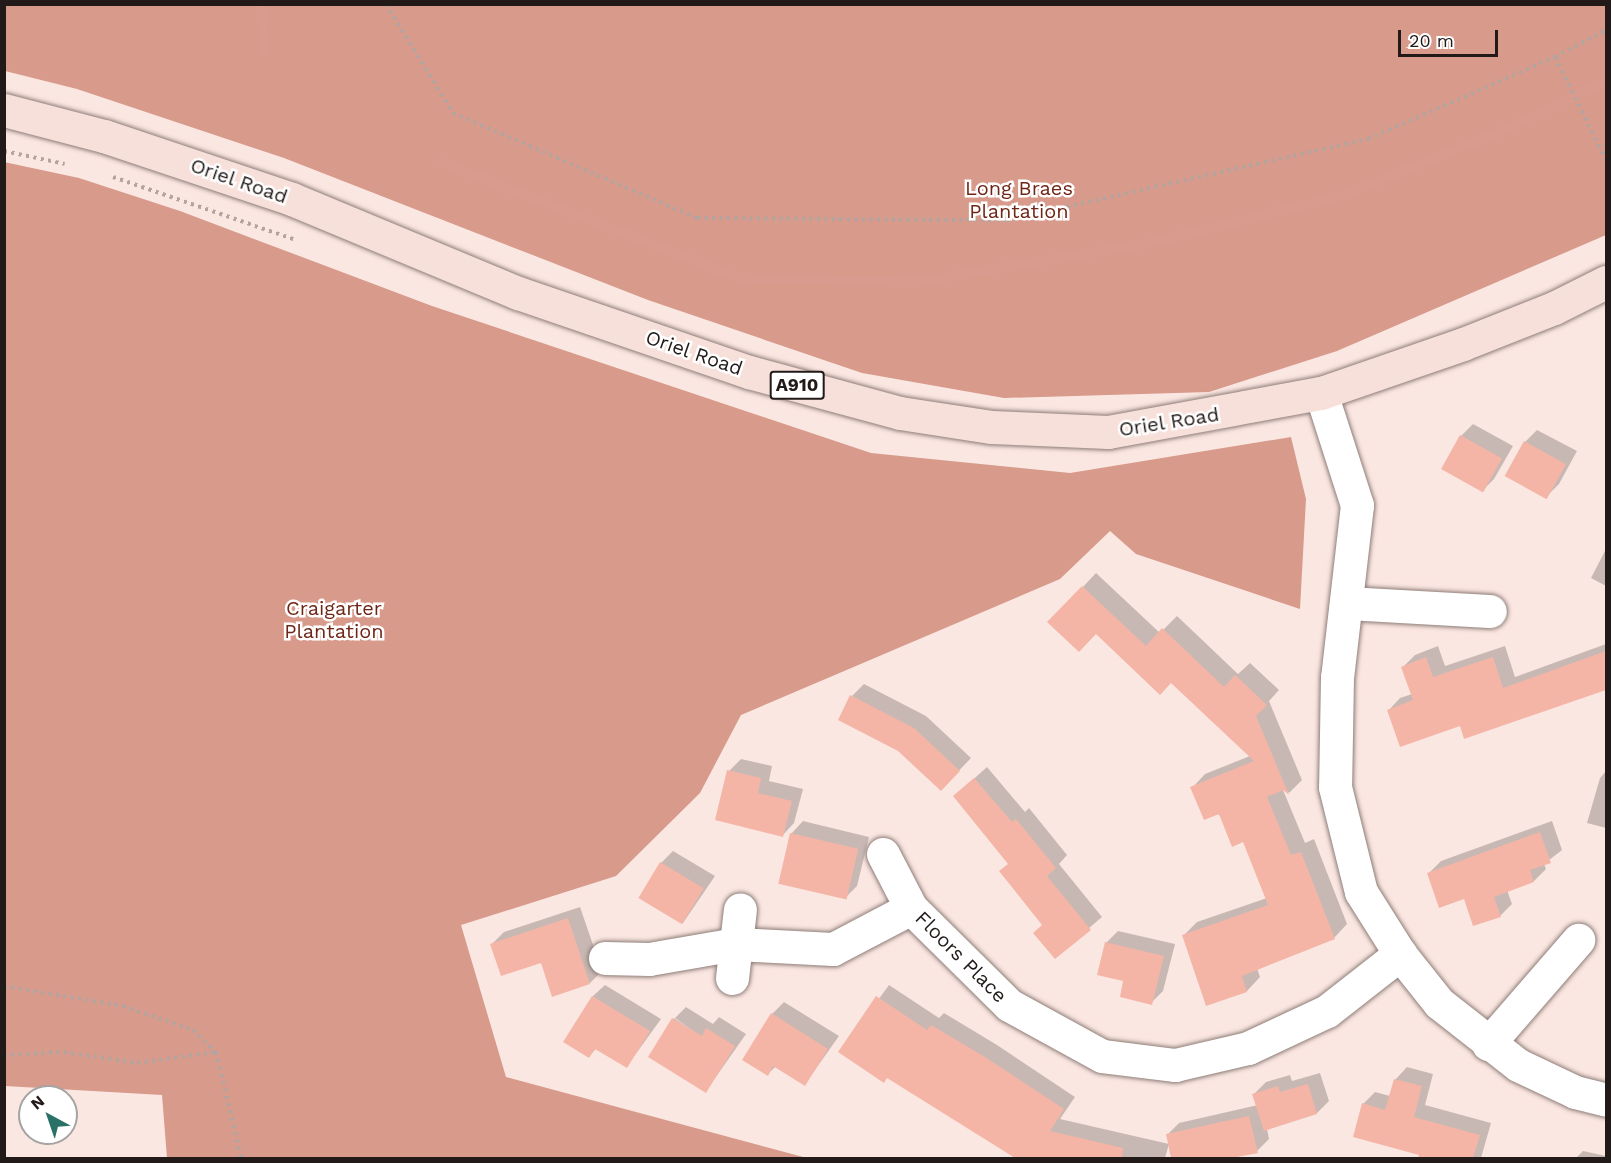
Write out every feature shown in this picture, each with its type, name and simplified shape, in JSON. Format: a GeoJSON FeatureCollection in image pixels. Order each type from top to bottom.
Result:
{"type":"FeatureCollection","features":[{"type":"Feature","properties":{"kind":"main road","name":"Oriel Road"},"geometry":{"type":"LineString","coordinates":[[4,110],[104,136],[281,196],[518,292],[707,357],[900,413],[1002,428],[1108,432],[1321,393],[1463,344],[1554,308],[1606,282]]}},
{"type":"Feature","properties":{"kind":"street"},"geometry":{"type":"LineString","coordinates":[[1321,393],[1358,505],[1337,677],[1335,787],[1361,892],[1400,954],[1439,1004],[1518,1065],[1575,1092],[1606,1100]]}},
{"type":"Feature","properties":{"kind":"street"},"geometry":{"type":"LineString","coordinates":[[1346,603],[1490,611]]}},
{"type":"Feature","properties":{"kind":"street","name":"Floors Place"},"geometry":{"type":"LineString","coordinates":[[883,854],[911,908],[1009,1005],[1102,1056],[1175,1065],[1248,1048],[1327,1011],[1400,954]]}},
{"type":"Feature","properties":{"kind":"street","name":"Floors Place"},"geometry":{"type":"LineString","coordinates":[[604,958],[650,959],[736,944],[832,950],[911,908]]}},
{"type":"Feature","properties":{"kind":"street"},"geometry":{"type":"LineString","coordinates":[[732,978],[740,909]]}},
{"type":"Feature","properties":{"kind":"street"},"geometry":{"type":"LineString","coordinates":[[1488,1044],[1578,939]]}},
{"type":"Feature","properties":{"kind":"path"},"geometry":{"type":"LineString","coordinates":[[386,4],[453,113],[697,218],[1008,220],[1368,139],[1556,57],[1606,30]]}},
{"type":"Feature","properties":{"kind":"path"},"geometry":{"type":"LineString","coordinates":[[1556,57],[1606,160]]}},
{"type":"Feature","properties":{"kind":"path"},"geometry":{"type":"LineString","coordinates":[[4,151],[72,165]]}},
{"type":"Feature","properties":{"kind":"path"},"geometry":{"type":"LineString","coordinates":[[105,175],[304,243]]}},
{"type":"Feature","properties":{"kind":"path"},"geometry":{"type":"LineString","coordinates":[[4,986],[123,1006],[193,1030],[216,1052],[241,1158]]}},
{"type":"Feature","properties":{"kind":"path"},"geometry":{"type":"LineString","coordinates":[[4,1055],[64,1052],[137,1063],[216,1052]]}},
{"type":"Feature","properties":{"kind":"green space","name":"Long Braes Plantation"},"geometry":{"type":"Polygon","coordinates":[[[5,4],[1606,5],[1606,235],[1337,351],[1209,392],[1004,398],[862,373],[648,300],[284,158],[77,89],[5,71],[5,4]]]}},
{"type":"Feature","properties":{"kind":"green space","name":"Craigarter Plantation"},"geometry":{"type":"Polygon","coordinates":[[[4,162],[79,178],[180,211],[432,306],[871,453],[1070,473],[1291,437],[1306,499],[1300,609],[1136,554],[1110,531],[1060,579],[741,715],[700,793],[616,876],[461,925],[506,1077],[807,1158],[167,1158],[162,1095],[78,1090],[78,1085],[5,1086],[4,162]]]}},
{"type":"Feature","properties":{"kind":"building"},"geometry":{"type":"Polygon","coordinates":[[[1460,435],[1502,458],[1483,492],[1441,469],[1460,435]]]}},
{"type":"Feature","properties":{"kind":"building"},"geometry":{"type":"Polygon","coordinates":[[[1524,441],[1566,464],[1547,499],[1505,476],[1524,441]]]}},
{"type":"Feature","properties":{"kind":"building"},"geometry":{"type":"Polygon","coordinates":[[[1082,586],[1146,646],[1162,628],[1224,687],[1235,675],[1267,705],[1256,716],[1289,795],[1283,790],[1267,797],[1291,855],[1301,852],[1335,939],[1242,976],[1247,992],[1206,1006],[1182,935],[1268,905],[1243,842],[1232,847],[1219,814],[1204,820],[1190,787],[1254,761],[1171,683],[1160,695],[1096,634],[1079,652],[1047,622],[1082,586]]]}},
{"type":"Feature","properties":{"kind":"building"},"geometry":{"type":"Polygon","coordinates":[[[1606,651],[1606,690],[1464,739],[1460,726],[1400,747],[1387,710],[1413,700],[1401,667],[1426,657],[1433,677],[1493,657],[1503,688],[1606,651]]]}},
{"type":"Feature","properties":{"kind":"building"},"geometry":{"type":"Polygon","coordinates":[[[850,695],[914,728],[960,771],[941,791],[898,751],[838,720],[850,695]]]}},
{"type":"Feature","properties":{"kind":"building"},"geometry":{"type":"Polygon","coordinates":[[[727,770],[761,778],[758,793],[792,801],[783,837],[715,820],[727,770]]]}},
{"type":"Feature","properties":{"kind":"building"},"geometry":{"type":"Polygon","coordinates":[[[974,778],[1012,822],[1016,819],[1056,868],[1047,876],[1091,930],[1055,959],[1033,933],[1042,925],[999,871],[1008,864],[953,796],[974,778]]]}},
{"type":"Feature","properties":{"kind":"building"},"geometry":{"type":"Polygon","coordinates":[[[1540,832],[1551,863],[1530,870],[1534,882],[1494,897],[1501,917],[1473,926],[1464,899],[1439,908],[1427,873],[1540,832]]]}},
{"type":"Feature","properties":{"kind":"building"},"geometry":{"type":"Polygon","coordinates":[[[790,833],[858,849],[847,899],[778,884],[790,833]]]}},
{"type":"Feature","properties":{"kind":"building"},"geometry":{"type":"Polygon","coordinates":[[[660,862],[704,888],[682,924],[638,898],[660,862]]]}},
{"type":"Feature","properties":{"kind":"building"},"geometry":{"type":"Polygon","coordinates":[[[568,918],[590,984],[552,997],[541,963],[501,976],[490,944],[568,918]]]}},
{"type":"Feature","properties":{"kind":"building"},"geometry":{"type":"Polygon","coordinates":[[[1105,942],[1164,956],[1152,1005],[1120,997],[1123,981],[1097,975],[1105,942]]]}},
{"type":"Feature","properties":{"kind":"building"},"geometry":{"type":"Polygon","coordinates":[[[592,996],[650,1031],[627,1068],[595,1049],[589,1058],[563,1042],[592,996]]]}},
{"type":"Feature","properties":{"kind":"building"},"geometry":{"type":"Polygon","coordinates":[[[876,996],[927,1030],[931,1025],[985,1057],[1064,1109],[1050,1131],[1123,1148],[1122,1158],[1015,1158],[887,1078],[884,1083],[838,1052],[876,996]]]}},
{"type":"Feature","properties":{"kind":"building"},"geometry":{"type":"Polygon","coordinates":[[[771,1013],[828,1049],[805,1086],[773,1066],[768,1076],[742,1060],[771,1013]]]}},
{"type":"Feature","properties":{"kind":"building"},"geometry":{"type":"Polygon","coordinates":[[[672,1018],[702,1036],[706,1028],[735,1046],[706,1093],[648,1057],[672,1018]]]}},
{"type":"Feature","properties":{"kind":"building"},"geometry":{"type":"Polygon","coordinates":[[[1394,1079],[1422,1086],[1414,1117],[1480,1135],[1473,1158],[1418,1158],[1419,1155],[1353,1137],[1362,1103],[1385,1110],[1394,1079]]]}},
{"type":"Feature","properties":{"kind":"building"},"geometry":{"type":"Polygon","coordinates":[[[1308,1084],[1317,1114],[1264,1131],[1252,1094],[1278,1086],[1280,1092],[1308,1084]]]}},
{"type":"Feature","properties":{"kind":"building"},"geometry":{"type":"Polygon","coordinates":[[[1249,1116],[1258,1153],[1232,1158],[1171,1158],[1166,1134],[1249,1116]]]}},
{"type":"Feature","properties":{"kind":"waterway"},"geometry":{"type":"LineString","coordinates":[[261,4],[263,50]]}},
{"type":"Feature","properties":{"kind":"waterway"},"geometry":{"type":"LineString","coordinates":[[443,163],[739,278],[919,282],[1154,242],[1341,196],[1509,128],[1606,81]]}}]}
